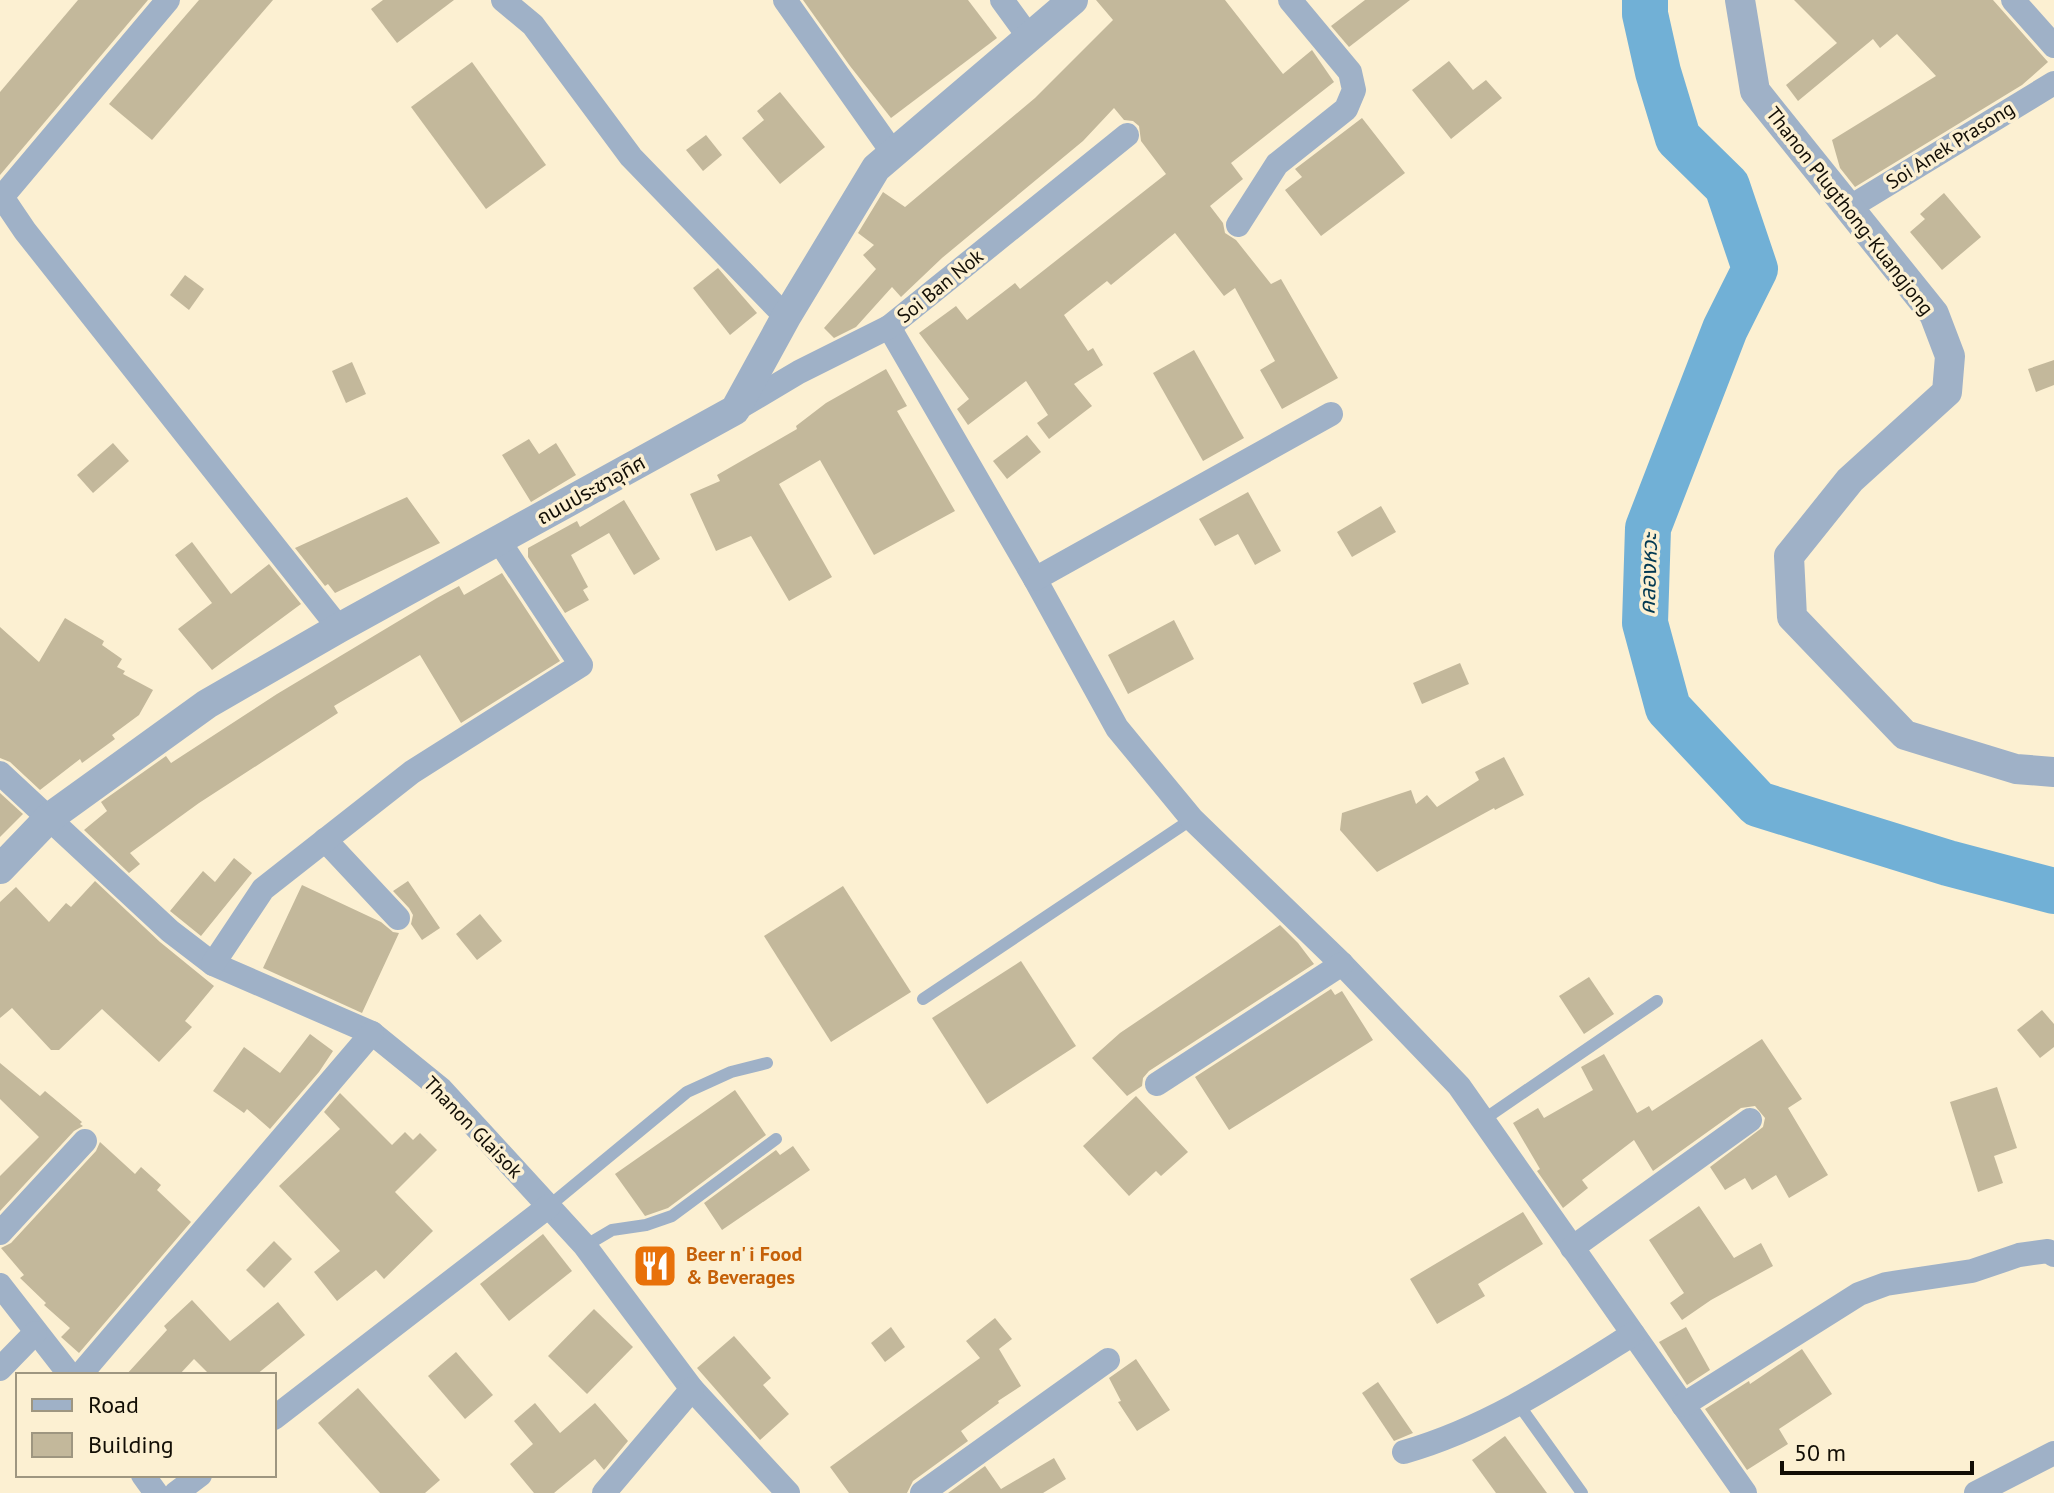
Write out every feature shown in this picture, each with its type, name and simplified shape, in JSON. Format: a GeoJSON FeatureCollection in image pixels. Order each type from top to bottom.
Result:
{"type":"FeatureCollection","features":[{"type":"Feature","properties":{"kind":"street"},"geometry":{"type":"LineString","coordinates":[[168,0],[2,197],[25,231],[339,628]]}},
{"type":"Feature","properties":{"kind":"street"},"geometry":{"type":"LineString","coordinates":[[503,0],[533,25],[631,157],[786,317]]}},
{"type":"Feature","properties":{"kind":"street"},"geometry":{"type":"LineString","coordinates":[[785,0],[893,153]]}},
{"type":"Feature","properties":{"kind":"street"},"geometry":{"type":"LineString","coordinates":[[1002,0],[1029,37]]}},
{"type":"Feature","properties":{"kind":"street"},"geometry":{"type":"LineString","coordinates":[[735,410],[786,317],[876,168],[1073,0]]}},
{"type":"Feature","properties":{"kind":"street"},"geometry":{"type":"LineString","coordinates":[[1238,225],[1277,164],[1346,109],[1354,90],[1350,72],[1290,0]]}},
{"type":"Feature","properties":{"kind":"street","name":"Thanon Plugthong-Kuangjong"},"geometry":{"type":"LineString","coordinates":[[1740,0],[1755,91],[1934,314],[1950,356],[1947,392],[1850,480],[1789,556],[1792,617],[1905,735],[2016,769],[2054,772]]}},
{"type":"Feature","properties":{"kind":"street"},"geometry":{"type":"LineString","coordinates":[[2013,0],[2054,46]]}},
{"type":"Feature","properties":{"kind":"street","name":"Soi Anek Prasong"},"geometry":{"type":"LineString","coordinates":[[1847,209],[2054,83]]}},
{"type":"Feature","properties":{"kind":"street","name":"Soi Ban Nok"},"geometry":{"type":"LineString","coordinates":[[735,410],[799,372],[889,327],[1127,135]]}},
{"type":"Feature","properties":{"kind":"street"},"geometry":{"type":"LineString","coordinates":[[889,327],[1117,728],[1192,819],[1342,964],[1448,1073],[1745,1493]]}},
{"type":"Feature","properties":{"kind":"street","name":"ถนนประชาอุทิศ"},"geometry":{"type":"LineString","coordinates":[[0,869],[49,818],[207,704],[735,410]]}},
{"type":"Feature","properties":{"kind":"street"},"geometry":{"type":"LineString","coordinates":[[1035,579],[1331,414]]}},
{"type":"Feature","properties":{"kind":"street"},"geometry":{"type":"LineString","coordinates":[[213,964],[263,889],[412,772],[581,665],[499,541]]}},
{"type":"Feature","properties":{"kind":"street","name":"Thanon Glaisok"},"geometry":{"type":"LineString","coordinates":[[0,773],[170,931],[213,964],[372,1033],[441,1089],[585,1246],[692,1389],[788,1493]]}},
{"type":"Feature","properties":{"kind":"street"},"geometry":{"type":"LineString","coordinates":[[325,840],[398,918]]}},
{"type":"Feature","properties":{"kind":"street"},"geometry":{"type":"LineString","coordinates":[[1157,1084],[1342,964]]}},
{"type":"Feature","properties":{"kind":"street"},"geometry":{"type":"LineString","coordinates":[[82,1373],[372,1033]]}},
{"type":"Feature","properties":{"kind":"street"},"geometry":{"type":"LineString","coordinates":[[1572,1248],[1750,1120]]}},
{"type":"Feature","properties":{"kind":"street"},"geometry":{"type":"LineString","coordinates":[[0,1233],[85,1141]]}},
{"type":"Feature","properties":{"kind":"street"},"geometry":{"type":"LineString","coordinates":[[276,1416],[549,1206]]}},
{"type":"Feature","properties":{"kind":"street"},"geometry":{"type":"LineString","coordinates":[[1683,1405],[1859,1294],[1886,1284],[1972,1271],[2019,1255],[2048,1251],[2054,1255]]}},
{"type":"Feature","properties":{"kind":"street"},"geometry":{"type":"LineString","coordinates":[[0,1285],[68,1373]]}},
{"type":"Feature","properties":{"kind":"street"},"geometry":{"type":"LineString","coordinates":[[0,1369],[35,1333]]}},
{"type":"Feature","properties":{"kind":"street"},"geometry":{"type":"LineString","coordinates":[[1404,1452],[1433,1444],[1519,1405],[1633,1334]]}},
{"type":"Feature","properties":{"kind":"street"},"geometry":{"type":"LineString","coordinates":[[922,1493],[1108,1360]]}},
{"type":"Feature","properties":{"kind":"street"},"geometry":{"type":"LineString","coordinates":[[604,1493],[692,1389]]}},
{"type":"Feature","properties":{"kind":"street"},"geometry":{"type":"LineString","coordinates":[[1976,1493],[2054,1453]]}},
{"type":"Feature","properties":{"kind":"street"},"geometry":{"type":"LineString","coordinates":[[176,1493],[197,1477]]}},
{"type":"Feature","properties":{"kind":"lane"},"geometry":{"type":"LineString","coordinates":[[923,999],[1192,819]]}},
{"type":"Feature","properties":{"kind":"lane"},"geometry":{"type":"LineString","coordinates":[[1483,1120],[1657,1001]]}},
{"type":"Feature","properties":{"kind":"lane"},"geometry":{"type":"LineString","coordinates":[[549,1206],[687,1092],[731,1072],[767,1063]]}},
{"type":"Feature","properties":{"kind":"lane"},"geometry":{"type":"LineString","coordinates":[[585,1246],[612,1230],[646,1225],[672,1216],[776,1139]]}},
{"type":"Feature","properties":{"kind":"lane"},"geometry":{"type":"LineString","coordinates":[[1519,1405],[1582,1493]]}},
{"type":"Feature","properties":{"kind":"building"},"geometry":{"type":"Polygon","coordinates":[[[78,0],[148,0],[0,175],[0,92],[78,0]]]}},
{"type":"Feature","properties":{"kind":"building"},"geometry":{"type":"Polygon","coordinates":[[[199,0],[273,0],[152,140],[109,104],[199,0]]]}},
{"type":"Feature","properties":{"kind":"building"},"geometry":{"type":"Polygon","coordinates":[[[383,0],[454,0],[397,43],[371,9],[383,0]]]}},
{"type":"Feature","properties":{"kind":"building"},"geometry":{"type":"Polygon","coordinates":[[[803,0],[968,0],[997,38],[891,118],[803,0]]]}},
{"type":"Feature","properties":{"kind":"building"},"geometry":{"type":"Polygon","coordinates":[[[1096,0],[1225,0],[1283,74],[1312,50],[1334,82],[1231,163],[1243,179],[1210,206],[1223,223],[1225,233],[1236,240],[1271,284],[1281,279],[1338,378],[1282,409],[1260,370],[1275,361],[1235,288],[1224,296],[1175,233],[1111,285],[1107,281],[1064,315],[1088,351],[1093,348],[1103,365],[1074,384],[1092,406],[1049,439],[1037,423],[1048,415],[1026,381],[968,425],[957,409],[969,399],[919,333],[956,306],[967,320],[1015,283],[1020,289],[1166,174],[1141,141],[1139,126],[1133,121],[1124,120],[1114,108],[1083,141],[942,258],[901,297],[892,287],[856,327],[834,338],[824,328],[876,269],[863,255],[874,245],[858,233],[883,192],[905,207],[1035,98],[1113,20],[1096,0]]]}},
{"type":"Feature","properties":{"kind":"building"},"geometry":{"type":"Polygon","coordinates":[[[1365,0],[1410,0],[1349,47],[1331,26],[1365,0]]]}},
{"type":"Feature","properties":{"kind":"building"},"geometry":{"type":"Polygon","coordinates":[[[1794,0],[1993,0],[2048,62],[2022,85],[1855,187],[1840,168],[1832,140],[1936,76],[1897,34],[1880,48],[1873,39],[1798,101],[1786,85],[1837,43],[1794,0]]]}},
{"type":"Feature","properties":{"kind":"building"},"geometry":{"type":"Polygon","coordinates":[[[1449,61],[1473,90],[1486,80],[1502,98],[1451,139],[1412,90],[1449,61]]]}},
{"type":"Feature","properties":{"kind":"building"},"geometry":{"type":"Polygon","coordinates":[[[472,62],[546,165],[486,209],[411,107],[472,62]]]}},
{"type":"Feature","properties":{"kind":"building"},"geometry":{"type":"Polygon","coordinates":[[[780,92],[825,147],[780,184],[742,138],[764,120],[757,111],[780,92]]]}},
{"type":"Feature","properties":{"kind":"building"},"geometry":{"type":"Polygon","coordinates":[[[1362,118],[1405,173],[1321,236],[1285,190],[1302,177],[1295,169],[1362,118]]]}},
{"type":"Feature","properties":{"kind":"building"},"geometry":{"type":"Polygon","coordinates":[[[706,135],[722,155],[703,171],[686,150],[706,135]]]}},
{"type":"Feature","properties":{"kind":"building"},"geometry":{"type":"Polygon","coordinates":[[[1944,193],[1981,237],[1942,270],[1910,232],[1925,219],[1920,214],[1944,193]]]}},
{"type":"Feature","properties":{"kind":"building"},"geometry":{"type":"Polygon","coordinates":[[[718,268],[757,313],[730,335],[693,288],[718,268]]]}},
{"type":"Feature","properties":{"kind":"building"},"geometry":{"type":"Polygon","coordinates":[[[185,275],[204,289],[189,310],[170,295],[185,275]]]}},
{"type":"Feature","properties":{"kind":"building"},"geometry":{"type":"Polygon","coordinates":[[[1194,350],[1244,438],[1203,461],[1153,373],[1194,350]]]}},
{"type":"Feature","properties":{"kind":"building"},"geometry":{"type":"Polygon","coordinates":[[[2054,360],[2054,385],[2036,392],[2028,369],[2054,360]]]}},
{"type":"Feature","properties":{"kind":"building"},"geometry":{"type":"Polygon","coordinates":[[[352,362],[366,394],[346,403],[332,371],[352,362]]]}},
{"type":"Feature","properties":{"kind":"building"},"geometry":{"type":"Polygon","coordinates":[[[886,369],[907,406],[897,411],[955,511],[874,555],[820,460],[779,484],[832,577],[789,601],[751,536],[716,551],[690,494],[720,481],[717,475],[797,429],[796,426],[826,403],[886,369]]]}},
{"type":"Feature","properties":{"kind":"building"},"geometry":{"type":"Polygon","coordinates":[[[1027,435],[1041,452],[1007,479],[993,461],[1027,435]]]}},
{"type":"Feature","properties":{"kind":"building"},"geometry":{"type":"Polygon","coordinates":[[[529,439],[539,454],[556,443],[576,475],[531,502],[502,455],[529,439]]]}},
{"type":"Feature","properties":{"kind":"building"},"geometry":{"type":"Polygon","coordinates":[[[113,443],[129,461],[93,493],[77,475],[113,443]]]}},
{"type":"Feature","properties":{"kind":"building"},"geometry":{"type":"Polygon","coordinates":[[[1248,492],[1281,551],[1255,565],[1238,534],[1215,546],[1199,519],[1248,492]]]}},
{"type":"Feature","properties":{"kind":"building"},"geometry":{"type":"Polygon","coordinates":[[[407,497],[440,543],[335,593],[328,584],[325,586],[295,548],[407,497]]]}},
{"type":"Feature","properties":{"kind":"building"},"geometry":{"type":"Polygon","coordinates":[[[624,500],[660,559],[634,575],[609,533],[571,555],[588,587],[583,590],[589,600],[565,613],[528,557],[528,548],[577,521],[580,527],[624,500]]]}},
{"type":"Feature","properties":{"kind":"building"},"geometry":{"type":"Polygon","coordinates":[[[1381,506],[1396,532],[1352,557],[1337,532],[1381,506]]]}},
{"type":"Feature","properties":{"kind":"building"},"geometry":{"type":"Polygon","coordinates":[[[192,542],[231,594],[269,564],[301,604],[212,670],[178,629],[212,603],[175,555],[192,542]]]}},
{"type":"Feature","properties":{"kind":"building"},"geometry":{"type":"Polygon","coordinates":[[[502,573],[560,661],[461,723],[420,655],[334,706],[338,713],[199,803],[130,853],[140,864],[129,873],[84,830],[107,811],[101,802],[166,756],[171,763],[277,694],[459,586],[464,595],[502,573]]]}},
{"type":"Feature","properties":{"kind":"building"},"geometry":{"type":"Polygon","coordinates":[[[65,618],[104,641],[102,645],[122,659],[117,667],[125,671],[123,674],[153,690],[139,715],[112,735],[115,739],[82,763],[80,759],[40,790],[10,762],[0,758],[0,627],[39,662],[65,618]]]}},
{"type":"Feature","properties":{"kind":"building"},"geometry":{"type":"Polygon","coordinates":[[[1174,620],[1194,659],[1128,694],[1108,655],[1174,620]]]}},
{"type":"Feature","properties":{"kind":"building"},"geometry":{"type":"Polygon","coordinates":[[[1460,663],[1469,684],[1422,704],[1413,683],[1460,663]]]}},
{"type":"Feature","properties":{"kind":"building"},"geometry":{"type":"Polygon","coordinates":[[[1504,757],[1524,795],[1494,808],[1377,872],[1340,830],[1342,813],[1411,790],[1416,804],[1427,795],[1437,807],[1479,780],[1475,772],[1504,757]]]}},
{"type":"Feature","properties":{"kind":"building"},"geometry":{"type":"Polygon","coordinates":[[[0,793],[23,814],[0,837],[0,793]]]}},
{"type":"Feature","properties":{"kind":"building"},"geometry":{"type":"Polygon","coordinates":[[[234,858],[252,873],[201,936],[170,911],[203,871],[215,882],[234,858]]]}},
{"type":"Feature","properties":{"kind":"building"},"geometry":{"type":"Polygon","coordinates":[[[95,881],[160,942],[214,986],[185,1021],[192,1027],[159,1062],[102,1009],[59,1050],[51,1050],[12,1008],[0,1018],[0,902],[16,887],[49,922],[66,903],[71,907],[95,881]]]}},
{"type":"Feature","properties":{"kind":"building"},"geometry":{"type":"Polygon","coordinates":[[[408,881],[440,928],[422,940],[411,924],[413,915],[409,908],[393,891],[408,881]]]}},
{"type":"Feature","properties":{"kind":"building"},"geometry":{"type":"Polygon","coordinates":[[[302,885],[399,933],[362,1013],[263,968],[302,885]]]}},
{"type":"Feature","properties":{"kind":"building"},"geometry":{"type":"Polygon","coordinates":[[[843,886],[911,992],[831,1042],[764,936],[843,886]]]}},
{"type":"Feature","properties":{"kind":"building"},"geometry":{"type":"Polygon","coordinates":[[[480,914],[502,941],[477,960],[456,934],[480,914]]]}},
{"type":"Feature","properties":{"kind":"building"},"geometry":{"type":"Polygon","coordinates":[[[1280,925],[1314,964],[1149,1071],[1143,1078],[1142,1086],[1127,1096],[1092,1058],[1120,1033],[1280,925]]]}},
{"type":"Feature","properties":{"kind":"building"},"geometry":{"type":"Polygon","coordinates":[[[1021,961],[1076,1046],[987,1104],[932,1018],[1021,961]]]}},
{"type":"Feature","properties":{"kind":"building"},"geometry":{"type":"Polygon","coordinates":[[[1589,977],[1614,1014],[1584,1034],[1559,996],[1589,977]]]}},
{"type":"Feature","properties":{"kind":"building"},"geometry":{"type":"Polygon","coordinates":[[[1331,989],[1335,995],[1342,991],[1373,1040],[1229,1130],[1195,1077],[1331,989]]]}},
{"type":"Feature","properties":{"kind":"building"},"geometry":{"type":"Polygon","coordinates":[[[2042,1010],[2054,1024],[2054,1047],[2040,1058],[2017,1030],[2042,1010]]]}},
{"type":"Feature","properties":{"kind":"building"},"geometry":{"type":"Polygon","coordinates":[[[310,1034],[333,1051],[270,1129],[247,1109],[244,1113],[213,1091],[244,1047],[280,1073],[310,1034]]]}},
{"type":"Feature","properties":{"kind":"building"},"geometry":{"type":"Polygon","coordinates":[[[1762,1039],[1802,1099],[1788,1108],[1828,1175],[1789,1198],[1776,1175],[1752,1190],[1745,1178],[1725,1190],[1710,1167],[1763,1127],[1765,1118],[1755,1106],[1741,1108],[1653,1171],[1634,1140],[1582,1180],[1588,1188],[1563,1208],[1537,1171],[1540,1169],[1513,1123],[1538,1108],[1544,1118],[1593,1090],[1581,1067],[1604,1054],[1637,1113],[1649,1106],[1652,1111],[1762,1039]]]}},
{"type":"Feature","properties":{"kind":"building"},"geometry":{"type":"Polygon","coordinates":[[[0,1063],[40,1096],[45,1091],[83,1126],[74,1131],[0,1211],[0,1176],[39,1137],[0,1099],[0,1063]]]}},
{"type":"Feature","properties":{"kind":"building"},"geometry":{"type":"Polygon","coordinates":[[[1997,1087],[2017,1148],[1994,1156],[2003,1183],[1978,1192],[1950,1102],[1997,1087]]]}},
{"type":"Feature","properties":{"kind":"building"},"geometry":{"type":"Polygon","coordinates":[[[735,1090],[766,1135],[668,1208],[645,1216],[615,1174],[735,1090]]]}},
{"type":"Feature","properties":{"kind":"building"},"geometry":{"type":"Polygon","coordinates":[[[340,1093],[392,1145],[405,1132],[413,1140],[420,1133],[437,1150],[395,1192],[433,1231],[384,1279],[376,1270],[337,1301],[314,1272],[340,1251],[279,1186],[340,1129],[324,1112],[340,1093]]]}},
{"type":"Feature","properties":{"kind":"building"},"geometry":{"type":"Polygon","coordinates":[[[1136,1096],[1188,1152],[1161,1176],[1156,1171],[1129,1196],[1083,1146],[1136,1096]]]}},
{"type":"Feature","properties":{"kind":"building"},"geometry":{"type":"Polygon","coordinates":[[[100,1142],[135,1174],[141,1167],[161,1185],[157,1190],[191,1222],[79,1353],[61,1337],[70,1328],[20,1278],[24,1275],[1,1248],[11,1243],[96,1151],[100,1142]]]}},
{"type":"Feature","properties":{"kind":"building"},"geometry":{"type":"Polygon","coordinates":[[[793,1146],[810,1170],[722,1230],[704,1203],[776,1150],[780,1155],[793,1146]]]}},
{"type":"Feature","properties":{"kind":"building"},"geometry":{"type":"Polygon","coordinates":[[[1699,1206],[1734,1258],[1761,1243],[1773,1266],[1711,1300],[1682,1320],[1670,1303],[1684,1293],[1649,1240],[1699,1206]]]}},
{"type":"Feature","properties":{"kind":"building"},"geometry":{"type":"Polygon","coordinates":[[[1523,1212],[1543,1244],[1478,1284],[1485,1296],[1437,1324],[1410,1279],[1523,1212]]]}},
{"type":"Feature","properties":{"kind":"building"},"geometry":{"type":"Polygon","coordinates":[[[543,1234],[572,1271],[509,1321],[480,1284],[543,1234]]]}},
{"type":"Feature","properties":{"kind":"building"},"geometry":{"type":"Polygon","coordinates":[[[274,1241],[292,1259],[264,1288],[246,1270],[274,1241]]]}},
{"type":"Feature","properties":{"kind":"building"},"geometry":{"type":"Polygon","coordinates":[[[192,1300],[230,1341],[278,1302],[305,1335],[258,1373],[208,1373],[194,1359],[181,1373],[128,1373],[167,1330],[164,1326],[192,1300]]]}},
{"type":"Feature","properties":{"kind":"building"},"geometry":{"type":"Polygon","coordinates":[[[594,1309],[633,1347],[587,1394],[548,1356],[594,1309]]]}},
{"type":"Feature","properties":{"kind":"building"},"geometry":{"type":"Polygon","coordinates":[[[995,1318],[1012,1339],[999,1349],[1021,1386],[961,1431],[968,1441],[913,1481],[907,1493],[849,1493],[830,1467],[980,1358],[966,1341],[995,1318]]]}},
{"type":"Feature","properties":{"kind":"building"},"geometry":{"type":"Polygon","coordinates":[[[891,1327],[905,1347],[885,1362],[871,1343],[891,1327]]]}},
{"type":"Feature","properties":{"kind":"building"},"geometry":{"type":"Polygon","coordinates":[[[1686,1327],[1710,1370],[1687,1385],[1659,1342],[1686,1327]]]}},
{"type":"Feature","properties":{"kind":"building"},"geometry":{"type":"Polygon","coordinates":[[[734,1336],[771,1378],[763,1385],[789,1414],[760,1440],[697,1368],[734,1336]]]}},
{"type":"Feature","properties":{"kind":"building"},"geometry":{"type":"Polygon","coordinates":[[[1802,1349],[1832,1394],[1779,1429],[1788,1444],[1747,1470],[1705,1409],[1749,1381],[1750,1384],[1802,1349]]]}},
{"type":"Feature","properties":{"kind":"building"},"geometry":{"type":"Polygon","coordinates":[[[456,1352],[493,1395],[465,1419],[428,1376],[456,1352]]]}},
{"type":"Feature","properties":{"kind":"building"},"geometry":{"type":"Polygon","coordinates":[[[1136,1359],[1170,1410],[1137,1431],[1118,1402],[1121,1401],[1109,1378],[1136,1359]]]}},
{"type":"Feature","properties":{"kind":"building"},"geometry":{"type":"Polygon","coordinates":[[[1378,1382],[1413,1433],[1394,1441],[1362,1393],[1378,1382]]]}},
{"type":"Feature","properties":{"kind":"building"},"geometry":{"type":"Polygon","coordinates":[[[358,1388],[440,1480],[425,1493],[380,1493],[318,1423],[358,1388]]]}},
{"type":"Feature","properties":{"kind":"building"},"geometry":{"type":"Polygon","coordinates":[[[535,1403],[560,1433],[595,1403],[628,1441],[604,1470],[595,1459],[554,1493],[534,1493],[510,1464],[533,1444],[514,1421],[535,1403]]]}},
{"type":"Feature","properties":{"kind":"building"},"geometry":{"type":"Polygon","coordinates":[[[1505,1436],[1547,1493],[1496,1493],[1472,1460],[1505,1436]]]}},
{"type":"Feature","properties":{"kind":"building"},"geometry":{"type":"Polygon","coordinates":[[[1054,1458],[1066,1479],[1043,1493],[948,1493],[985,1466],[1001,1489],[1054,1458]]]}},
{"type":"Feature","properties":{"kind":"waterway","name":"คลองหวะ"},"geometry":{"type":"LineString","coordinates":[[1645,0],[1645,14],[1658,72],[1678,138],[1727,186],[1755,269],[1725,329],[1648,528],[1645,623],[1668,708],[1758,804],[1948,863],[2054,891]]}},
{"type":"Feature","properties":{"kind":"place","name":"Beer n' i Food & Beverages"},"geometry":{"type":"Point","coordinates":[655,1266]}}]}
